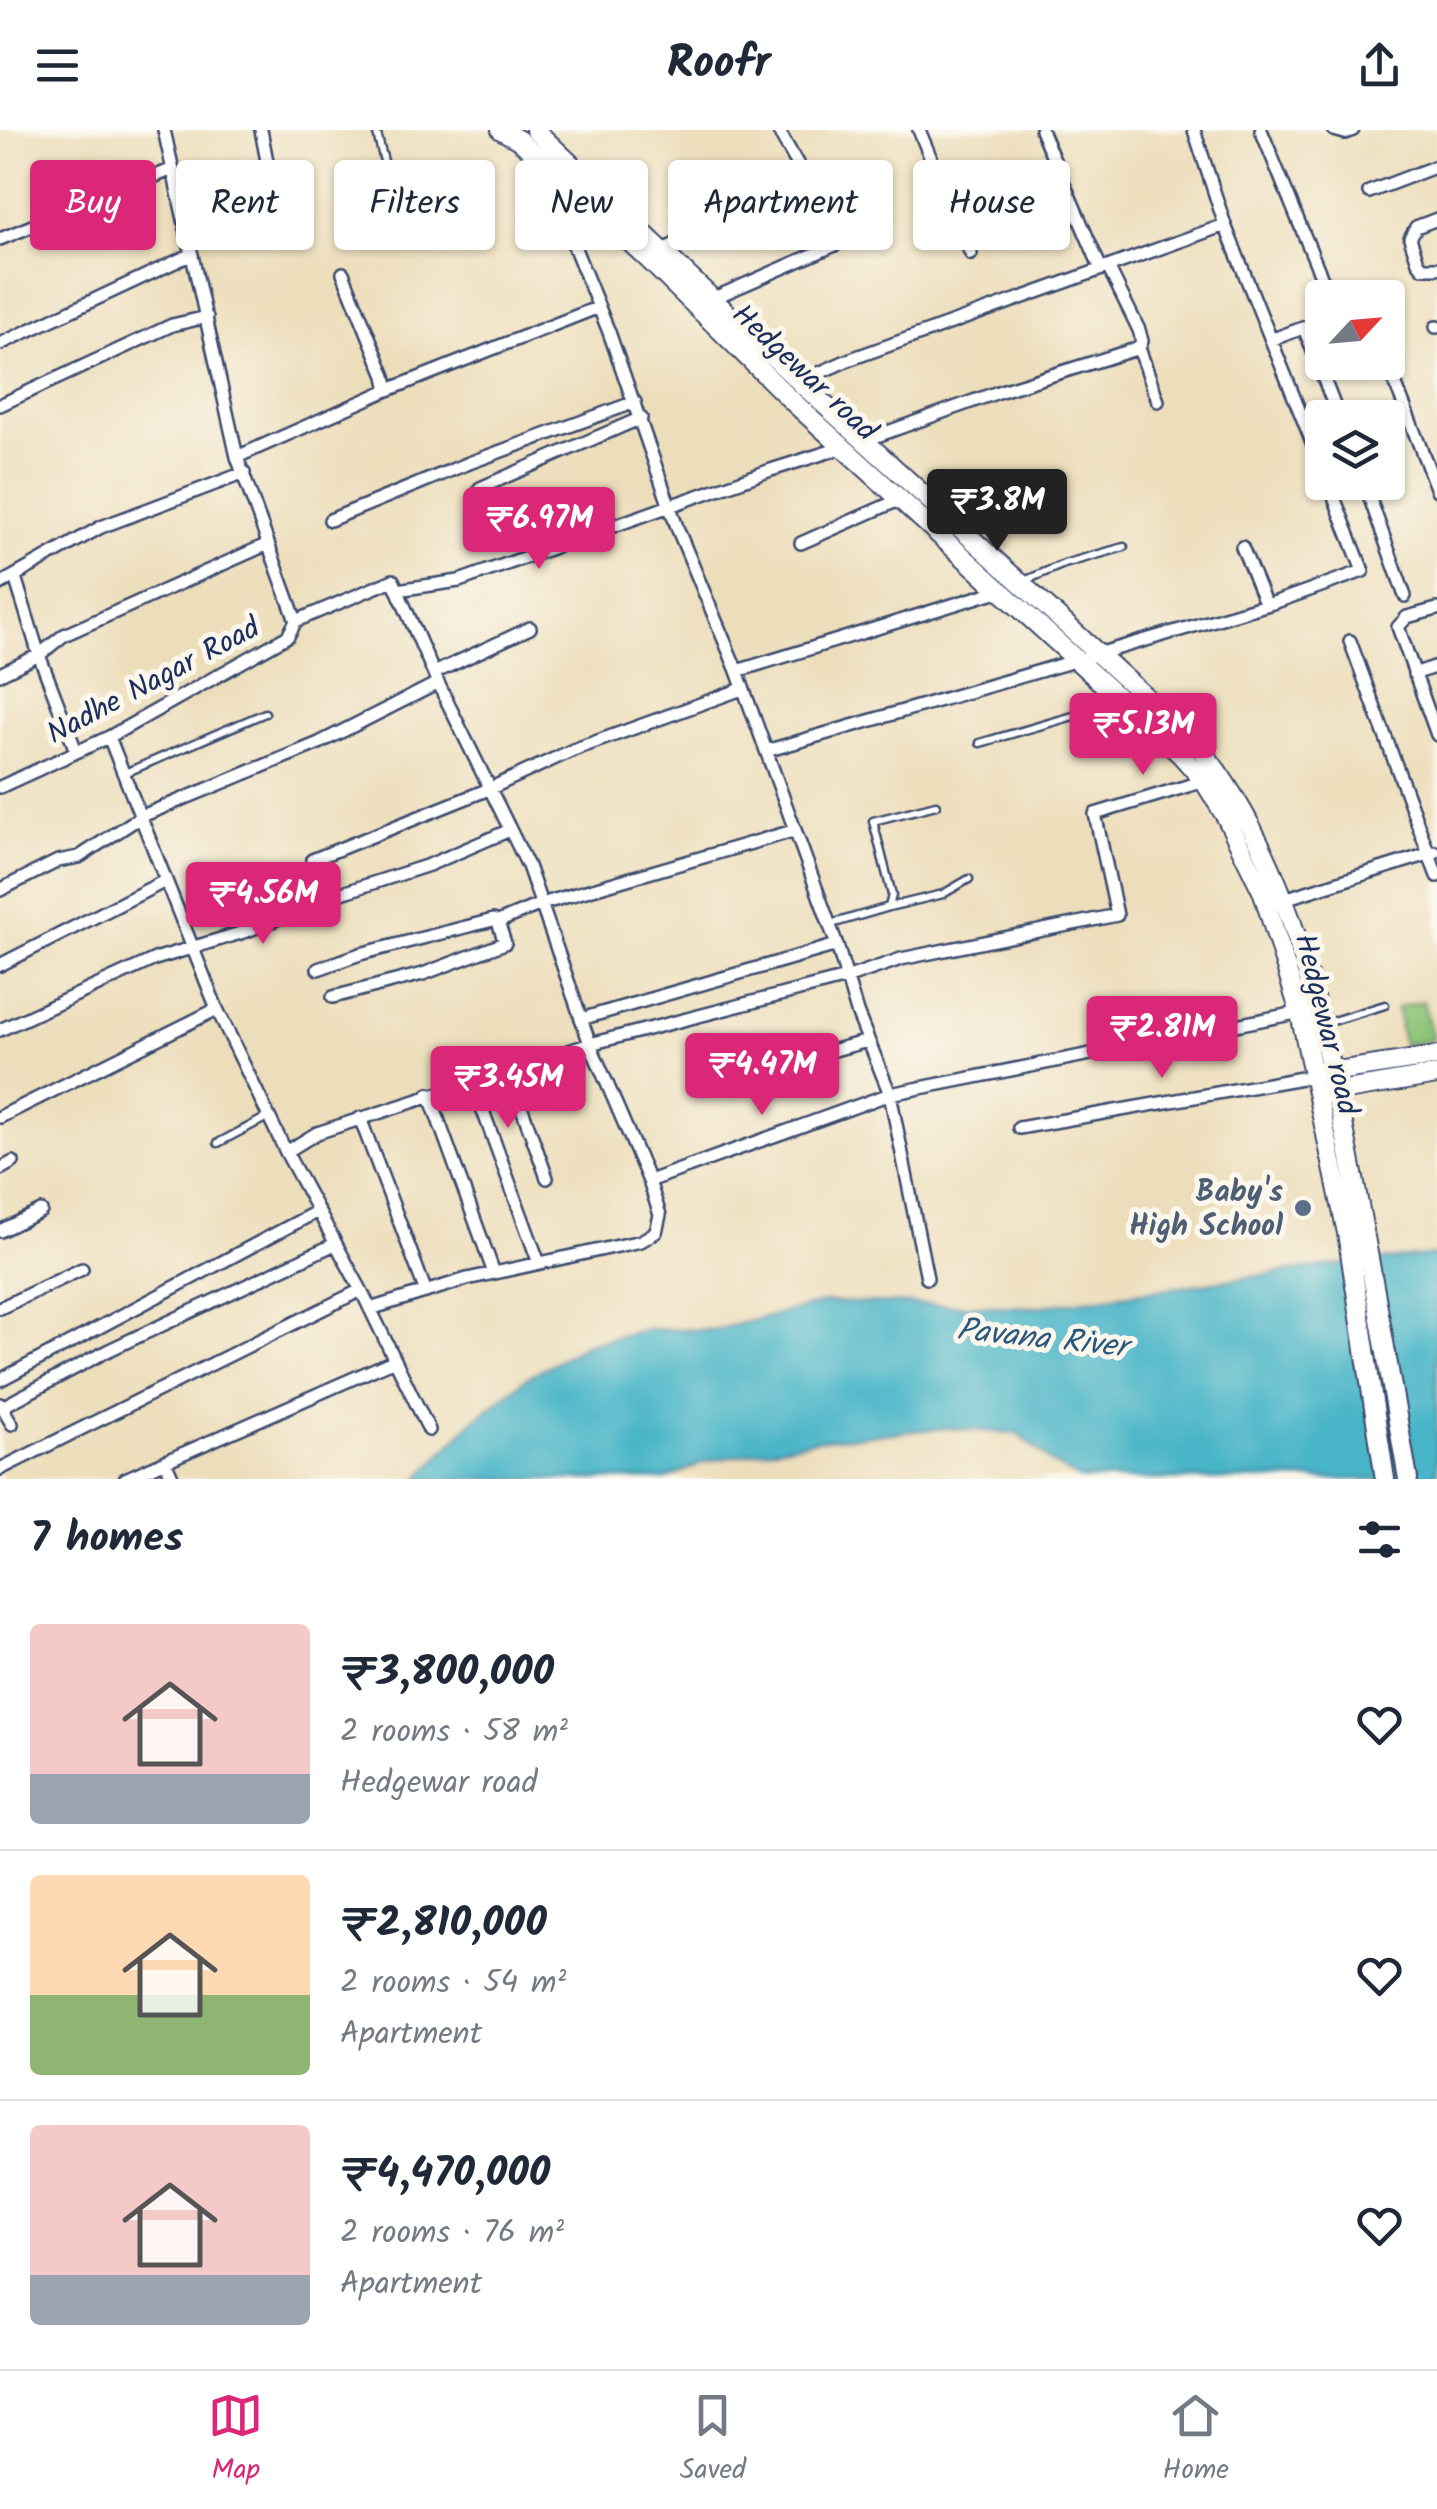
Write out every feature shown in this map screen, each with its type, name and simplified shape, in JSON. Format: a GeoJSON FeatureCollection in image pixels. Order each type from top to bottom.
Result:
{"type":"FeatureCollection","features":[{"type":"Feature","properties":{"kind":"main road","name":"Hedgewar road"},"geometry":{"type":"LineString","coordinates":[[500,130],[519,140],[539,160]]}},
{"type":"Feature","properties":{"kind":"main road","name":"Hedgewar road"},"geometry":{"type":"LineString","coordinates":[[535,130],[798,394],[863,440],[1010,587]]}},
{"type":"Feature","properties":{"kind":"main road","name":"Hedgewar road"},"geometry":{"type":"LineString","coordinates":[[648,248],[714,298],[844,447],[1088,657],[1194,741],[1218,770],[1263,848],[1313,1015],[1356,1232]]}},
{"type":"Feature","properties":{"kind":"main road","name":"Hedgewar road"},"geometry":{"type":"LineString","coordinates":[[1088,657],[1124,701],[1204,781],[1276,901]]}},
{"type":"Feature","properties":{"kind":"main road"},"geometry":{"type":"LineString","coordinates":[[1323,1074],[1437,1056]]}},
{"type":"Feature","properties":{"kind":"main road"},"geometry":{"type":"LineString","coordinates":[[1327,1094],[1437,1076]]}},
{"type":"Feature","properties":{"kind":"main road"},"geometry":{"type":"LineString","coordinates":[[1356,1232],[1385,1479]]}},
{"type":"Feature","properties":{"kind":"main road"},"geometry":{"type":"LineString","coordinates":[[1356,1232],[1408,1479]]}},
{"type":"Feature","properties":{"kind":"street","name":"Nadhe Nagar Road"},"geometry":{"type":"LineString","coordinates":[[0,787],[110,737],[288,636],[296,621],[237,457],[164,130]]}},
{"type":"Feature","properties":{"kind":"street"},"geometry":{"type":"LineString","coordinates":[[261,130],[267,160]]}},
{"type":"Feature","properties":{"kind":"street"},"geometry":{"type":"LineString","coordinates":[[778,130],[796,160]]}},
{"type":"Feature","properties":{"kind":"street"},"geometry":{"type":"LineString","coordinates":[[918,130],[971,254]]}},
{"type":"Feature","properties":{"kind":"street"},"geometry":{"type":"LineString","coordinates":[[863,440],[1139,348],[1139,330],[1104,268],[1041,130]]}},
{"type":"Feature","properties":{"kind":"street"},"geometry":{"type":"LineString","coordinates":[[1194,130],[1225,225],[1305,423]]}},
{"type":"Feature","properties":{"kind":"street"},"geometry":{"type":"LineString","coordinates":[[1261,130],[1323,280]]}},
{"type":"Feature","properties":{"kind":"street"},"geometry":{"type":"LineString","coordinates":[[1334,130],[1353,130]]}},
{"type":"Feature","properties":{"kind":"street"},"geometry":{"type":"LineString","coordinates":[[552,160],[560,151]]}},
{"type":"Feature","properties":{"kind":"street"},"geometry":{"type":"LineString","coordinates":[[1369,192],[1437,166]]}},
{"type":"Feature","properties":{"kind":"street"},"geometry":{"type":"LineString","coordinates":[[0,239],[173,170]]}},
{"type":"Feature","properties":{"kind":"street"},"geometry":{"type":"LineString","coordinates":[[1437,219],[1416,227],[1410,238],[1418,262],[1424,268],[1437,268]]}},
{"type":"Feature","properties":{"kind":"street"},"geometry":{"type":"LineString","coordinates":[[798,394],[819,373],[848,360],[1225,225]]}},
{"type":"Feature","properties":{"kind":"street"},"geometry":{"type":"LineString","coordinates":[[656,254],[668,248]]}},
{"type":"Feature","properties":{"kind":"street"},"geometry":{"type":"LineString","coordinates":[[576,250],[641,418],[670,506],[737,671],[890,1094],[927,1278]]}},
{"type":"Feature","properties":{"kind":"street"},"geometry":{"type":"LineString","coordinates":[[714,298],[824,250]]}},
{"type":"Feature","properties":{"kind":"street"},"geometry":{"type":"LineString","coordinates":[[0,344],[192,254]]}},
{"type":"Feature","properties":{"kind":"street"},"geometry":{"type":"LineString","coordinates":[[343,273],[388,390]]}},
{"type":"Feature","properties":{"kind":"street"},"geometry":{"type":"LineString","coordinates":[[237,457],[388,390],[599,307]]}},
{"type":"Feature","properties":{"kind":"street"},"geometry":{"type":"LineString","coordinates":[[0,405],[172,325],[206,317]]}},
{"type":"Feature","properties":{"kind":"street"},"geometry":{"type":"LineString","coordinates":[[1273,340],[1304,328],[1332,400]]}},
{"type":"Feature","properties":{"kind":"street"},"geometry":{"type":"LineString","coordinates":[[1139,348],[1158,401]]}},
{"type":"Feature","properties":{"kind":"street"},"geometry":{"type":"LineString","coordinates":[[1394,380],[1437,490]]}},
{"type":"Feature","properties":{"kind":"street"},"geometry":{"type":"LineString","coordinates":[[330,520],[469,463],[635,402]]}},
{"type":"Feature","properties":{"kind":"street"},"geometry":{"type":"LineString","coordinates":[[480,488],[641,418]]}},
{"type":"Feature","properties":{"kind":"street"},"geometry":{"type":"LineString","coordinates":[[397,590],[458,580],[844,447]]}},
{"type":"Feature","properties":{"kind":"street"},"geometry":{"type":"LineString","coordinates":[[0,584],[101,527],[244,473]]}},
{"type":"Feature","properties":{"kind":"street"},"geometry":{"type":"LineString","coordinates":[[802,544],[900,498]]}},
{"type":"Feature","properties":{"kind":"street"},"geometry":{"type":"LineString","coordinates":[[766,751],[1266,605],[1363,571],[1335,500]]}},
{"type":"Feature","properties":{"kind":"street"},"geometry":{"type":"LineString","coordinates":[[1370,500],[1405,596]]}},
{"type":"Feature","properties":{"kind":"street"},"geometry":{"type":"LineString","coordinates":[[0,674],[39,656],[64,634],[268,544]]}},
{"type":"Feature","properties":{"kind":"street"},"geometry":{"type":"LineString","coordinates":[[1242,546],[1266,605]]}},
{"type":"Feature","properties":{"kind":"street"},"geometry":{"type":"LineString","coordinates":[[14,577],[76,751]]}},
{"type":"Feature","properties":{"kind":"street"},"geometry":{"type":"LineString","coordinates":[[296,621],[394,580],[436,678],[528,866],[590,1044],[660,1215],[656,1232],[649,1237],[494,1273],[370,1308]]}},
{"type":"Feature","properties":{"kind":"street"},"geometry":{"type":"LineString","coordinates":[[737,671],[1010,587]]}},
{"type":"Feature","properties":{"kind":"street"},"geometry":{"type":"LineString","coordinates":[[1437,608],[1400,623],[1437,735]]}},
{"type":"Feature","properties":{"kind":"street"},"geometry":{"type":"LineString","coordinates":[[0,890],[58,861],[79,857],[142,816],[319,742],[530,628]]}},
{"type":"Feature","properties":{"kind":"street"},"geometry":{"type":"LineString","coordinates":[[1350,642],[1434,852],[1437,876]]}},
{"type":"Feature","properties":{"kind":"street"},"geometry":{"type":"LineString","coordinates":[[1414,674],[1437,666]]}},
{"type":"Feature","properties":{"kind":"street"},"geometry":{"type":"LineString","coordinates":[[312,860],[489,789],[573,750],[742,689]]}},
{"type":"Feature","properties":{"kind":"street"},"geometry":{"type":"LineString","coordinates":[[110,737],[216,1009],[430,1430]]}},
{"type":"Feature","properties":{"kind":"street"},"geometry":{"type":"LineString","coordinates":[[286,1152],[318,1133],[360,1118],[590,1044],[846,978],[901,960],[1117,915],[1095,814],[1204,781]]}},
{"type":"Feature","properties":{"kind":"street"},"geometry":{"type":"LineString","coordinates":[[0,1030],[110,977],[429,865],[510,830]]}},
{"type":"Feature","properties":{"kind":"street"},"geometry":{"type":"LineString","coordinates":[[318,969],[360,954],[493,920],[498,922],[541,904],[793,832]]}},
{"type":"Feature","properties":{"kind":"street"},"geometry":{"type":"LineString","coordinates":[[1276,901],[1434,852]]}},
{"type":"Feature","properties":{"kind":"street"},"geometry":{"type":"LineString","coordinates":[[0,965],[165,880]]}},
{"type":"Feature","properties":{"kind":"street"},"geometry":{"type":"LineString","coordinates":[[333,998],[422,974],[505,942],[498,922]]}},
{"type":"Feature","properties":{"kind":"street"},"geometry":{"type":"LineString","coordinates":[[581,1018],[837,945]]}},
{"type":"Feature","properties":{"kind":"street"},"geometry":{"type":"LineString","coordinates":[[0,1117],[216,1009]]}},
{"type":"Feature","properties":{"kind":"street"},"geometry":{"type":"LineString","coordinates":[[649,1181],[890,1094],[1313,1015]]}},
{"type":"Feature","properties":{"kind":"street"},"geometry":{"type":"LineString","coordinates":[[771,1067],[868,1041]]}},
{"type":"Feature","properties":{"kind":"street"},"geometry":{"type":"LineString","coordinates":[[508,1070],[548,1178]]}},
{"type":"Feature","properties":{"kind":"street"},"geometry":{"type":"LineString","coordinates":[[1019,1128],[1323,1074]]}},
{"type":"Feature","properties":{"kind":"street"},"geometry":{"type":"LineString","coordinates":[[472,1081],[539,1263]]}},
{"type":"Feature","properties":{"kind":"street"},"geometry":{"type":"LineString","coordinates":[[429,1094],[494,1273]]}},
{"type":"Feature","properties":{"kind":"street"},"geometry":{"type":"LineString","coordinates":[[360,1118],[426,1292]]}},
{"type":"Feature","properties":{"kind":"street"},"geometry":{"type":"LineString","coordinates":[[0,1169],[12,1162]]}},
{"type":"Feature","properties":{"kind":"street"},"geometry":{"type":"LineString","coordinates":[[0,1231],[42,1211]]}},
{"type":"Feature","properties":{"kind":"street"},"geometry":{"type":"LineString","coordinates":[[0,1380],[318,1211]]}},
{"type":"Feature","properties":{"kind":"street"},"geometry":{"type":"LineString","coordinates":[[12,1424],[1,1406],[107,1351],[334,1244]]}},
{"type":"Feature","properties":{"kind":"street"},"geometry":{"type":"LineString","coordinates":[[0,1308],[82,1268]]}},
{"type":"Feature","properties":{"kind":"street"},"geometry":{"type":"LineString","coordinates":[[0,1469],[361,1290]]}},
{"type":"Feature","properties":{"kind":"street"},"geometry":{"type":"LineString","coordinates":[[126,1479],[395,1360]]}},
{"type":"Feature","properties":{"kind":"street"},"geometry":{"type":"LineString","coordinates":[[166,1461],[174,1479]]}},
{"type":"Feature","properties":{"kind":"lane"},"geometry":{"type":"LineString","coordinates":[[376,130],[384,160]]}},
{"type":"Feature","properties":{"kind":"lane"},"geometry":{"type":"LineString","coordinates":[[1010,587],[1064,564],[1124,547]]}},
{"type":"Feature","properties":{"kind":"lane"},"geometry":{"type":"LineString","coordinates":[[980,743],[1124,701]]}},
{"type":"Feature","properties":{"kind":"lane"},"geometry":{"type":"LineString","coordinates":[[124,774],[265,712]]}},
{"type":"Feature","properties":{"kind":"lane"},"geometry":{"type":"LineString","coordinates":[[889,907],[892,896],[873,822],[936,806]]}},
{"type":"Feature","properties":{"kind":"lane"},"geometry":{"type":"LineString","coordinates":[[830,925],[943,894],[969,880]]}},
{"type":"Feature","properties":{"kind":"lane"},"geometry":{"type":"LineString","coordinates":[[1313,1015],[1385,1005]]}},
{"type":"Feature","properties":{"kind":"lane"},"geometry":{"type":"LineString","coordinates":[[218,1143],[269,1116]]}},
{"type":"Feature","properties":{"kind":"green space"},"geometry":{"type":"Polygon","coordinates":[[[1423,1001],[1433,1040],[1403,1045],[1397,1008],[1423,1001]]]}},
{"type":"Feature","properties":{"kind":"water","name":"Pavana River"},"geometry":{"type":"Polygon","coordinates":[[[1437,1255],[1437,1479],[1080,1479],[1053,1464],[1018,1434],[948,1428],[816,1440],[705,1462],[666,1479],[418,1479],[472,1422],[528,1377],[587,1344],[647,1329],[715,1330],[826,1302],[1037,1307],[1327,1266],[1437,1255]]]}},
{"type":"Feature","properties":{"kind":"place","name":"Baby's High School"},"geometry":{"type":"Point","coordinates":[1303,1208]}}]}
